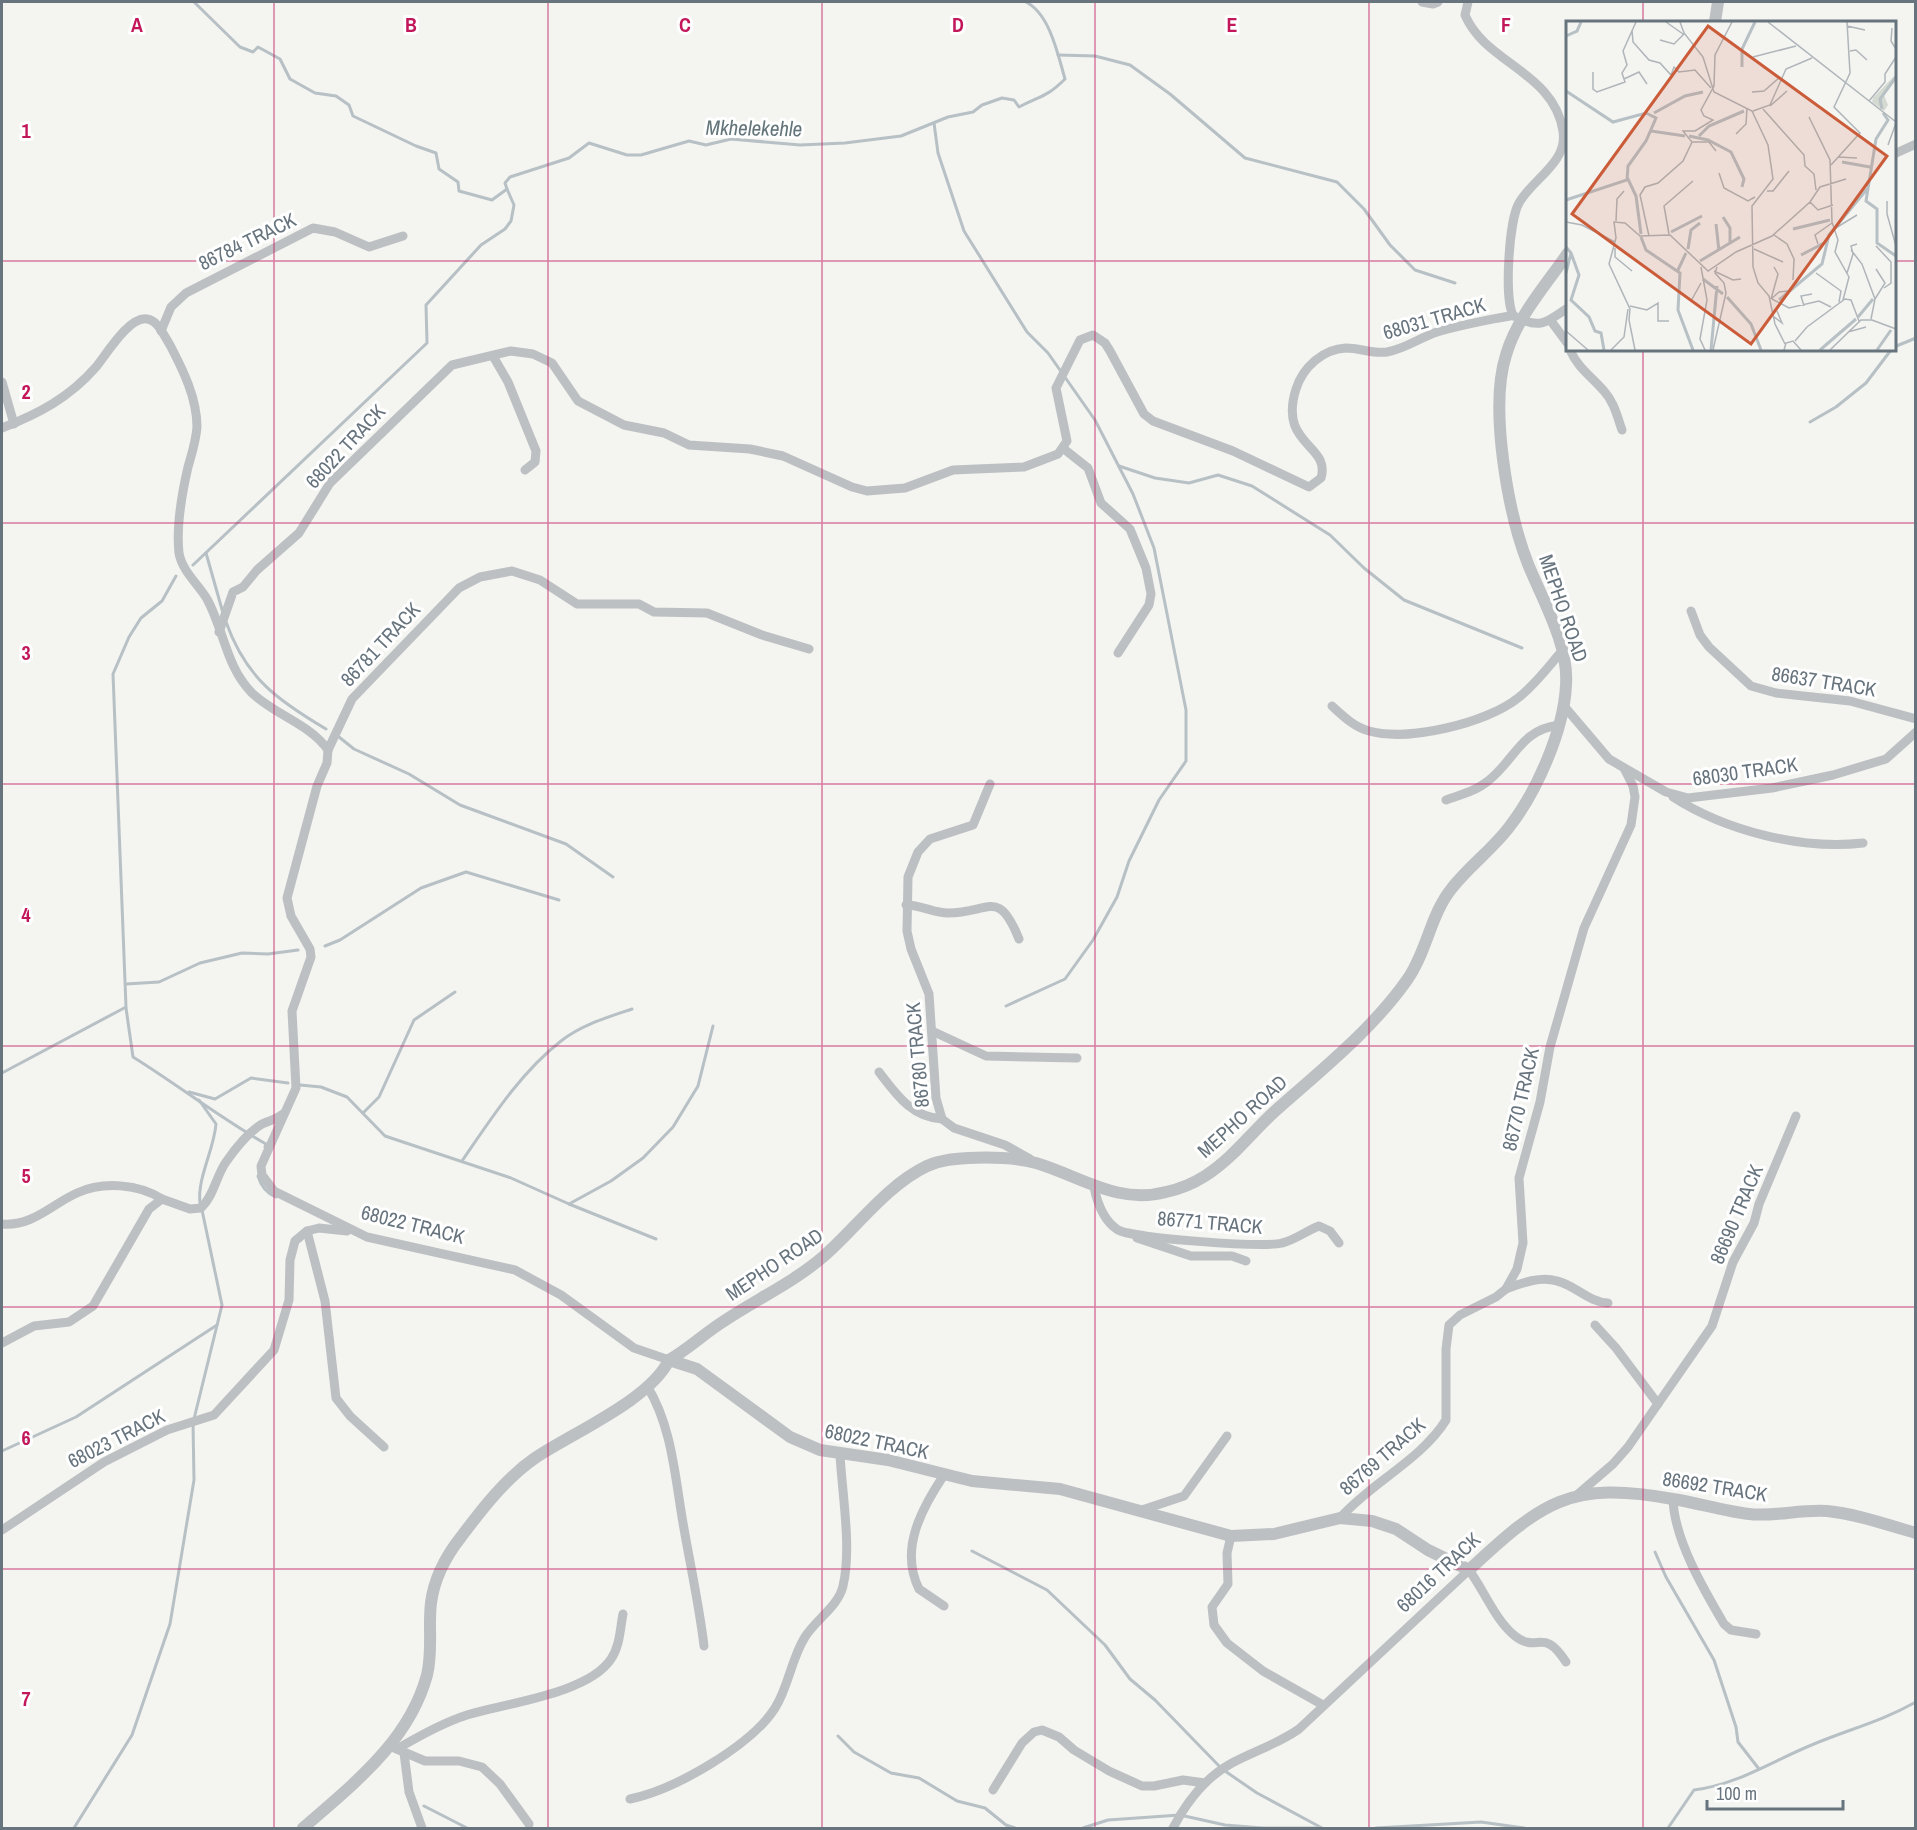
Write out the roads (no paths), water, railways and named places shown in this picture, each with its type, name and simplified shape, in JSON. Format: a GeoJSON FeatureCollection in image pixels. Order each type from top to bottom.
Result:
{"type":"FeatureCollection","features":[{"type":"Feature","properties":{"kind":"street"},"geometry":{"type":"LineString","coordinates":[[1422,2],[1433,4],[1438,2]]}},
{"type":"Feature","properties":{"kind":"street"},"geometry":{"type":"LineString","coordinates":[[1467,2],[1464,15],[1473,30],[1543,90],[1558,112],[1564,135],[1560,154],[1526,193],[1515,212],[1511,227],[1507,300],[1517,317]]}},
{"type":"Feature","properties":{"kind":"street"},"geometry":{"type":"LineString","coordinates":[[1714,21],[1718,2]]}},
{"type":"Feature","properties":{"kind":"street"},"geometry":{"type":"LineString","coordinates":[[1896,153],[1916,144]]}},
{"type":"Feature","properties":{"kind":"street","name":"86784 TRACK"},"geometry":{"type":"LineString","coordinates":[[161,331],[171,307],[186,292],[313,228],[335,232],[369,247],[403,236]]}},
{"type":"Feature","properties":{"kind":"street","name":"MEPHO ROAD"},"geometry":{"type":"LineString","coordinates":[[303,1828],[397,1750],[426,1677],[431,1653],[431,1603],[438,1577],[460,1538],[518,1471],[647,1386],[662,1374],[669,1360],[821,1259],[891,1193],[927,1166],[948,1159],[979,1157],[1019,1159],[1036,1163],[1094,1187],[1143,1196],[1187,1186],[1206,1176],[1321,1073],[1410,977],[1439,908],[1451,889],[1510,826],[1527,800],[1559,725],[1564,706],[1567,680],[1562,651],[1523,549],[1504,465],[1502,374],[1517,317],[1566,256]]}},
{"type":"Feature","properties":{"kind":"street"},"geometry":{"type":"LineString","coordinates":[[1566,310],[1551,321],[1566,341]]}},
{"type":"Feature","properties":{"kind":"street","name":"68031 TRACK"},"geometry":{"type":"LineString","coordinates":[[1064,449],[1067,441],[1056,388],[1080,340],[1093,335],[1105,343],[1144,414],[1153,421],[1241,454],[1304,486],[1313,486],[1322,474],[1320,458],[1298,435],[1290,414],[1297,385],[1314,361],[1335,350],[1348,348],[1374,353],[1398,350],[1436,332],[1517,317],[1539,324],[1551,321]]}},
{"type":"Feature","properties":{"kind":"street"},"geometry":{"type":"LineString","coordinates":[[2,428],[49,408],[73,390],[134,322],[147,319],[161,331],[186,380],[193,400],[197,425],[182,506],[179,554],[185,569],[207,600],[234,668],[251,691],[315,736],[328,750]]}},
{"type":"Feature","properties":{"kind":"street"},"geometry":{"type":"LineString","coordinates":[[525,470],[536,462],[536,451],[507,382],[493,356],[523,351],[544,358],[560,371],[574,396],[584,405],[624,425],[664,433],[689,445],[750,449],[783,456],[845,484],[867,490],[905,488],[953,470],[1024,467],[1051,458],[1064,449],[1088,468],[1101,503],[1130,529],[1146,568],[1151,594],[1149,605],[1118,653]]}},
{"type":"Feature","properties":{"kind":"street"},"geometry":{"type":"LineString","coordinates":[[1571,351],[1580,369],[1603,389],[1614,405],[1622,430]]}},
{"type":"Feature","properties":{"kind":"street","name":"68022 TRACK"},"geometry":{"type":"LineString","coordinates":[[219,632],[233,592],[243,587],[257,570],[299,533],[330,483],[452,365],[493,356]]}},
{"type":"Feature","properties":{"kind":"street"},"geometry":{"type":"LineString","coordinates":[[2,382],[14,424]]}},
{"type":"Feature","properties":{"kind":"street","name":"86781 TRACK"},"geometry":{"type":"LineString","coordinates":[[328,750],[352,699],[448,598],[467,582],[512,571],[540,580],[577,604],[639,604],[654,612],[707,613],[762,635],[809,649]]}},
{"type":"Feature","properties":{"kind":"street","name":"86637 TRACK"},"geometry":{"type":"LineString","coordinates":[[1691,611],[1700,635],[1709,647],[1751,686],[1776,693],[1850,701],[1916,718]]}},
{"type":"Feature","properties":{"kind":"street"},"geometry":{"type":"LineString","coordinates":[[1332,706],[1349,722],[1368,731],[1383,734],[1448,729],[1482,719],[1518,699],[1562,651]]}},
{"type":"Feature","properties":{"kind":"street","name":"68030 TRACK"},"geometry":{"type":"LineString","coordinates":[[1564,706],[1599,749],[1624,768],[1666,792],[1697,798],[1772,788],[1833,775],[1886,759],[1916,732]]}},
{"type":"Feature","properties":{"kind":"street"},"geometry":{"type":"LineString","coordinates":[[1446,800],[1487,782],[1527,737],[1545,727],[1559,725]]}},
{"type":"Feature","properties":{"kind":"street","name":"68022 TRACK"},"geometry":{"type":"LineString","coordinates":[[328,750],[327,763],[317,786],[287,898],[291,916],[310,949],[311,957],[291,1011],[291,1032],[297,1074],[296,1089],[261,1166],[266,1184],[274,1191],[308,1206],[353,1232],[396,1245],[464,1257],[514,1270],[561,1295],[634,1348],[704,1374],[801,1443],[840,1454],[888,1460],[944,1475],[997,1484],[1060,1489],[1231,1536],[1274,1534],[1340,1518],[1360,1518],[1384,1524],[1469,1569]]}},
{"type":"Feature","properties":{"kind":"street","name":"86770 TRACK"},"geometry":{"type":"LineString","coordinates":[[1506,1289],[1513,1280],[1520,1258],[1522,1243],[1519,1178],[1540,1102],[1550,1047],[1584,928],[1631,825],[1635,797],[1633,786],[1624,768]]}},
{"type":"Feature","properties":{"kind":"street","name":"86780 TRACK"},"geometry":{"type":"LineString","coordinates":[[990,784],[974,825],[930,839],[918,852],[908,877],[906,905],[911,949],[929,994],[936,1098],[942,1119],[954,1128],[1005,1146],[1036,1163]]}},
{"type":"Feature","properties":{"kind":"street"},"geometry":{"type":"LineString","coordinates":[[1666,792],[1696,811],[1739,827],[1817,845],[1863,843]]}},
{"type":"Feature","properties":{"kind":"street"},"geometry":{"type":"LineString","coordinates":[[906,905],[921,906],[945,913],[991,906],[1000,908],[1010,917],[1019,939]]}},
{"type":"Feature","properties":{"kind":"street"},"geometry":{"type":"LineString","coordinates":[[932,1031],[986,1056],[1077,1058]]}},
{"type":"Feature","properties":{"kind":"street"},"geometry":{"type":"LineString","coordinates":[[879,1072],[909,1108],[942,1119]]}},
{"type":"Feature","properties":{"kind":"street"},"geometry":{"type":"LineString","coordinates":[[2,1224],[34,1218],[86,1189],[139,1187],[162,1199],[190,1209],[201,1208],[209,1199],[224,1165],[232,1154],[263,1124],[274,1121],[284,1114]]}},
{"type":"Feature","properties":{"kind":"street","name":"86690 TRACK"},"geometry":{"type":"LineString","coordinates":[[1712,1326],[1733,1262],[1754,1222],[1759,1204],[1796,1116]]}},
{"type":"Feature","properties":{"kind":"street"},"geometry":{"type":"LineString","coordinates":[[1094,1187],[1105,1216],[1111,1225],[1126,1234],[1191,1256],[1232,1256],[1246,1261]]}},
{"type":"Feature","properties":{"kind":"street"},"geometry":{"type":"LineString","coordinates":[[2,1342],[34,1326],[69,1322],[93,1306],[142,1217],[162,1199]]}},
{"type":"Feature","properties":{"kind":"street","name":"86771 TRACK"},"geometry":{"type":"LineString","coordinates":[[1126,1234],[1215,1244],[1269,1245],[1281,1244],[1319,1227],[1330,1231],[1339,1243]]}},
{"type":"Feature","properties":{"kind":"street"},"geometry":{"type":"LineString","coordinates":[[353,1232],[319,1228],[307,1231],[325,1301],[334,1362],[334,1392],[350,1416],[384,1447]]}},
{"type":"Feature","properties":{"kind":"street","name":"68023 TRACK"},"geometry":{"type":"LineString","coordinates":[[2,1530],[104,1462],[167,1430],[204,1420],[222,1407],[274,1350],[289,1300],[291,1249],[295,1241],[307,1231]]}},
{"type":"Feature","properties":{"kind":"street"},"geometry":{"type":"LineString","coordinates":[[1506,1289],[1536,1280],[1557,1281],[1582,1295],[1608,1303]]}},
{"type":"Feature","properties":{"kind":"street","name":"86769 TRACK"},"geometry":{"type":"LineString","coordinates":[[1340,1518],[1362,1495],[1428,1443],[1446,1420],[1446,1349],[1449,1325],[1460,1315],[1484,1304],[1506,1289]]}},
{"type":"Feature","properties":{"kind":"street"},"geometry":{"type":"LineString","coordinates":[[1595,1325],[1616,1348],[1658,1404]]}},
{"type":"Feature","properties":{"kind":"street","name":"68016 TRACK"},"geometry":{"type":"LineString","coordinates":[[1173,1828],[1189,1802],[1205,1784],[1232,1763],[1288,1737],[1469,1569],[1536,1513],[1565,1497],[1577,1495],[1620,1456],[1712,1326]]}},
{"type":"Feature","properties":{"kind":"street"},"geometry":{"type":"LineString","coordinates":[[647,1386],[661,1414],[670,1449],[695,1575],[704,1646]]}},
{"type":"Feature","properties":{"kind":"street"},"geometry":{"type":"LineString","coordinates":[[1142,1510],[1184,1496],[1227,1436]]}},
{"type":"Feature","properties":{"kind":"street"},"geometry":{"type":"LineString","coordinates":[[630,1799],[660,1790],[714,1762],[759,1726],[774,1709],[804,1638],[836,1602],[842,1589],[845,1559],[840,1454]]}},
{"type":"Feature","properties":{"kind":"street"},"geometry":{"type":"LineString","coordinates":[[944,1475],[918,1518],[912,1552],[918,1589],[944,1606]]}},
{"type":"Feature","properties":{"kind":"street","name":"86692 TRACK"},"geometry":{"type":"LineString","coordinates":[[1577,1495],[1629,1493],[1748,1514],[1827,1511],[1916,1533]]}},
{"type":"Feature","properties":{"kind":"street"},"geometry":{"type":"LineString","coordinates":[[1673,1499],[1676,1524],[1681,1539],[1724,1624],[1731,1630],[1756,1634]]}},
{"type":"Feature","properties":{"kind":"street"},"geometry":{"type":"LineString","coordinates":[[1231,1536],[1227,1552],[1228,1584],[1212,1607],[1216,1630],[1227,1643],[1263,1671],[1323,1705]]}},
{"type":"Feature","properties":{"kind":"street"},"geometry":{"type":"LineString","coordinates":[[1469,1569],[1506,1627],[1525,1642],[1547,1641],[1554,1645],[1566,1662]]}},
{"type":"Feature","properties":{"kind":"street"},"geometry":{"type":"LineString","coordinates":[[397,1750],[421,1734],[453,1720],[550,1695],[594,1674],[612,1658],[617,1646],[623,1614]]}},
{"type":"Feature","properties":{"kind":"street"},"geometry":{"type":"LineString","coordinates":[[993,1790],[1022,1743],[1034,1732],[1042,1730],[1059,1737],[1074,1750],[1109,1771],[1142,1786],[1184,1780],[1205,1784]]}},
{"type":"Feature","properties":{"kind":"street"},"geometry":{"type":"LineString","coordinates":[[397,1750],[425,1761],[459,1761],[482,1767],[500,1785],[529,1824]]}},
{"type":"Feature","properties":{"kind":"street"},"geometry":{"type":"LineString","coordinates":[[397,1750],[422,1828]]}},
{"type":"Feature","properties":{"kind":"waterway","name":"Mkhelekehle"},"geometry":{"type":"LineString","coordinates":[[194,2],[240,47],[253,52],[258,47],[280,59],[290,79],[315,93],[336,96],[349,105],[353,116],[436,153],[439,169],[458,182],[459,191],[492,200],[507,189],[505,183],[510,177],[569,158],[589,143],[627,155],[641,155],[689,141],[706,145],[731,139],[800,145],[845,143],[901,136],[948,117],[973,112],[982,105],[1002,98],[1014,100],[1019,107],[1048,93],[1065,79],[1047,25],[1034,8],[1026,2]]}},
{"type":"Feature","properties":{"kind":"waterway"},"geometry":{"type":"LineString","coordinates":[[1058,55],[1095,56],[1130,65],[1170,94],[1245,158],[1337,182],[1364,209],[1390,245],[1415,270],[1455,283]]}},
{"type":"Feature","properties":{"kind":"waterway"},"geometry":{"type":"LineString","coordinates":[[934,123],[938,153],[964,231],[1027,332],[1048,353],[1095,420],[1133,494],[1154,548],[1186,710],[1186,761],[1159,800],[1129,861],[1117,897],[1093,940],[1065,979],[1006,1006]]}},
{"type":"Feature","properties":{"kind":"waterway"},"geometry":{"type":"LineString","coordinates":[[193,565],[427,343],[426,305],[481,245],[505,229],[511,221],[514,205],[507,189]]}},
{"type":"Feature","properties":{"kind":"waterway"},"geometry":{"type":"LineString","coordinates":[[1896,346],[1916,338]]}},
{"type":"Feature","properties":{"kind":"waterway"},"geometry":{"type":"LineString","coordinates":[[1810,422],[1836,407],[1866,383],[1890,351]]}},
{"type":"Feature","properties":{"kind":"waterway"},"geometry":{"type":"LineString","coordinates":[[1119,466],[1155,478],[1189,483],[1218,475],[1252,486],[1330,535],[1364,568],[1404,600],[1522,648]]}},
{"type":"Feature","properties":{"kind":"waterway"},"geometry":{"type":"LineString","coordinates":[[206,553],[223,613]]}},
{"type":"Feature","properties":{"kind":"waterway"},"geometry":{"type":"LineString","coordinates":[[2,1073],[126,1007],[113,674],[129,637],[141,618],[162,601],[176,576]]}},
{"type":"Feature","properties":{"kind":"waterway"},"geometry":{"type":"LineString","coordinates":[[226,622],[243,658],[265,686],[293,708],[326,729]]}},
{"type":"Feature","properties":{"kind":"waterway"},"geometry":{"type":"LineString","coordinates":[[339,737],[354,749],[409,774],[460,805],[566,844],[613,877]]}},
{"type":"Feature","properties":{"kind":"waterway"},"geometry":{"type":"LineString","coordinates":[[325,946],[340,940],[421,888],[466,872],[559,900]]}},
{"type":"Feature","properties":{"kind":"waterway"},"geometry":{"type":"LineString","coordinates":[[126,984],[159,982],[200,963],[242,953],[268,954],[298,950]]}},
{"type":"Feature","properties":{"kind":"waterway"},"geometry":{"type":"LineString","coordinates":[[363,1113],[379,1097],[414,1020],[455,992]]}},
{"type":"Feature","properties":{"kind":"waterway"},"geometry":{"type":"LineString","coordinates":[[126,1008],[133,1057],[266,1144],[265,1147]]}},
{"type":"Feature","properties":{"kind":"waterway"},"geometry":{"type":"LineString","coordinates":[[462,1161],[507,1097],[546,1054],[577,1030],[632,1009]]}},
{"type":"Feature","properties":{"kind":"waterway"},"geometry":{"type":"LineString","coordinates":[[569,1204],[611,1181],[643,1158],[673,1127],[698,1086],[713,1026]]}},
{"type":"Feature","properties":{"kind":"waterway"},"geometry":{"type":"LineString","coordinates":[[189,1092],[215,1099],[251,1078],[288,1083]]}},
{"type":"Feature","properties":{"kind":"waterway"},"geometry":{"type":"LineString","coordinates":[[300,1085],[321,1087],[347,1097],[385,1136],[511,1178],[656,1239]]}},
{"type":"Feature","properties":{"kind":"waterway"},"geometry":{"type":"LineString","coordinates":[[199,1100],[216,1124],[203,1174],[200,1203]]}},
{"type":"Feature","properties":{"kind":"waterway"},"geometry":{"type":"LineString","coordinates":[[258,1176],[264,1189],[276,1197]]}},
{"type":"Feature","properties":{"kind":"waterway"},"geometry":{"type":"LineString","coordinates":[[74,1828],[132,1735],[170,1624],[194,1480],[193,1423],[222,1305],[202,1210]]}},
{"type":"Feature","properties":{"kind":"waterway"},"geometry":{"type":"LineString","coordinates":[[2,1451],[76,1417],[217,1325]]}},
{"type":"Feature","properties":{"kind":"waterway"},"geometry":{"type":"LineString","coordinates":[[972,1551],[1047,1590],[1105,1645],[1130,1679],[1155,1700],[1222,1769],[1257,1793],[1322,1828]]}},
{"type":"Feature","properties":{"kind":"waterway"},"geometry":{"type":"LineString","coordinates":[[1655,1552],[1666,1577],[1714,1660],[1736,1727],[1738,1742],[1759,1769]]}},
{"type":"Feature","properties":{"kind":"waterway"},"geometry":{"type":"LineString","coordinates":[[1668,1828],[1694,1790],[1725,1783],[1916,1702]]}},
{"type":"Feature","properties":{"kind":"waterway"},"geometry":{"type":"LineString","coordinates":[[838,1736],[854,1752],[891,1773],[919,1778],[957,1801],[985,1808],[1006,1825],[1015,1828]]}},
{"type":"Feature","properties":{"kind":"waterway"},"geometry":{"type":"LineString","coordinates":[[424,1806],[467,1828]]}},
{"type":"Feature","properties":{"kind":"waterway"},"geometry":{"type":"LineString","coordinates":[[1083,1828],[1108,1820],[1180,1815],[1225,1825],[1262,1828]]}},
{"type":"Feature","properties":{"kind":"waterway"},"geometry":{"type":"LineString","coordinates":[[1376,1828],[1481,1822],[1524,1828]]}},
{"type":"Feature","properties":{"kind":"waterway"},"geometry":{"type":"LineString","coordinates":[[1262,1828],[1321,1828]]}}]}
